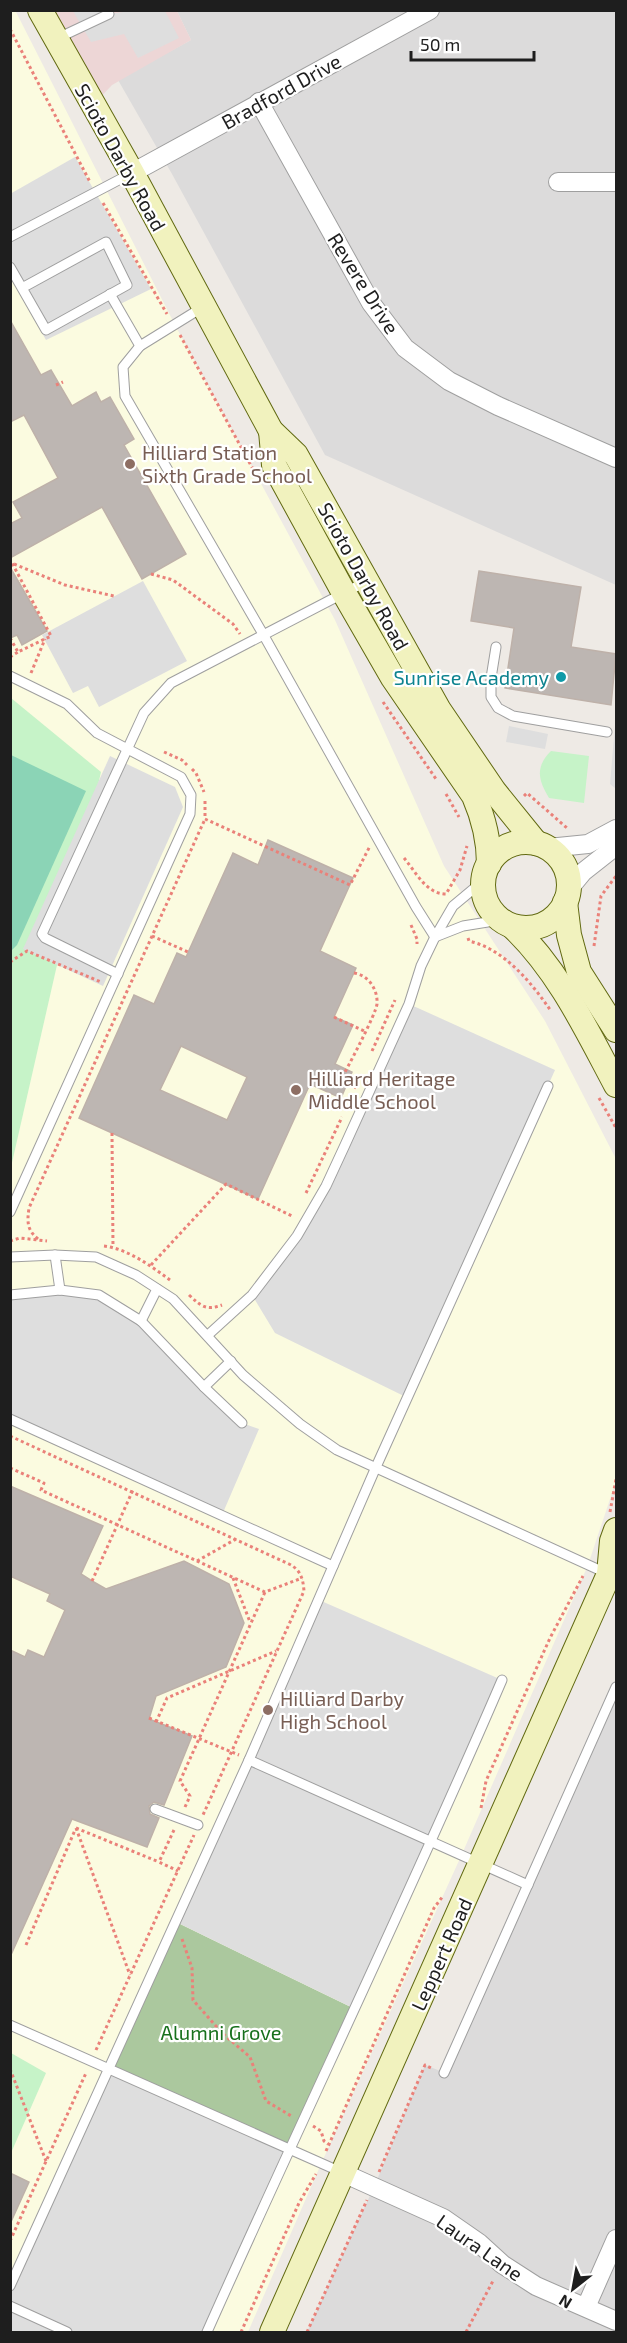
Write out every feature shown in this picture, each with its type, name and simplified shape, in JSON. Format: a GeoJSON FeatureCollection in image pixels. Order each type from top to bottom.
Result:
{"type":"FeatureCollection","features":[{"type":"Feature","properties":{"kind":"main road","name":"Scioto Darby Road"},"geometry":{"type":"LineString","coordinates":[[40,10],[132,173],[271,431],[296,455],[439,710],[494,791],[542,846]]}},
{"type":"Feature","properties":{"kind":"main road","name":"Scioto Darby Road"},"geometry":{"type":"LineString","coordinates":[[271,431],[274,465],[344,593],[393,678],[474,796],[483,817],[489,841],[486,872]]}},
{"type":"Feature","properties":{"kind":"main road"},"geometry":{"type":"LineString","coordinates":[[605,1087],[576,1009],[527,940],[490,909],[484,896],[486,872],[495,855],[507,846],[521,842],[542,846],[559,857],[566,869],[569,935],[579,972],[616,1030]]}},
{"type":"Feature","properties":{"kind":"main road"},"geometry":{"type":"LineString","coordinates":[[506,923],[527,928],[540,926],[552,920],[562,909],[567,895]]}},
{"type":"Feature","properties":{"kind":"main road","name":"Leppert Road"},"geometry":{"type":"LineString","coordinates":[[272,2332],[332,2168],[482,1863],[605,1568],[612,1541],[612,1525]]}},
{"type":"Feature","properties":{"kind":"street","name":"Bradford Drive"},"geometry":{"type":"LineString","coordinates":[[132,173],[430,10]]}},
{"type":"Feature","properties":{"kind":"street","name":"Revere Drive"},"geometry":{"type":"LineString","coordinates":[[259,102],[371,303],[405,348],[449,381],[498,406],[616,458]]}},
{"type":"Feature","properties":{"kind":"street"},"geometry":{"type":"LineString","coordinates":[[558,182],[616,182]]}},
{"type":"Feature","properties":{"kind":"street"},"geometry":{"type":"LineString","coordinates":[[542,846],[588,844],[616,829]]}},
{"type":"Feature","properties":{"kind":"street"},"geometry":{"type":"LineString","coordinates":[[567,895],[583,872],[616,846]]}},
{"type":"Feature","properties":{"kind":"street","name":"Laura Lane"},"geometry":{"type":"LineString","coordinates":[[332,2168],[443,2218],[479,2243],[502,2264],[536,2286],[616,2321]]}},
{"type":"Feature","properties":{"kind":"street"},"geometry":{"type":"LineString","coordinates":[[586,2307],[616,2239]]}},
{"type":"Feature","properties":{"kind":"lane"},"geometry":{"type":"LineString","coordinates":[[56,39],[109,14]]}},
{"type":"Feature","properties":{"kind":"lane"},"geometry":{"type":"LineString","coordinates":[[10,237],[132,173]]}},
{"type":"Feature","properties":{"kind":"lane"},"geometry":{"type":"LineString","coordinates":[[10,267],[22,288],[46,330],[128,285],[106,242],[22,288]]}},
{"type":"Feature","properties":{"kind":"lane"},"geometry":{"type":"LineString","coordinates":[[110,294],[140,346]]}},
{"type":"Feature","properties":{"kind":"lane"},"geometry":{"type":"LineString","coordinates":[[204,307],[140,346],[123,367],[125,396],[435,937]]}},
{"type":"Feature","properties":{"kind":"lane"},"geometry":{"type":"LineString","coordinates":[[118,974],[45,938],[42,934],[144,713],[171,683],[367,581]]}},
{"type":"Feature","properties":{"kind":"lane"},"geometry":{"type":"LineString","coordinates":[[496,647],[490,697],[498,708],[513,716],[607,732]]}},
{"type":"Feature","properties":{"kind":"lane"},"geometry":{"type":"LineString","coordinates":[[10,676],[67,704],[97,733],[181,777],[191,795],[190,814],[10,1212]]}},
{"type":"Feature","properties":{"kind":"lane"},"geometry":{"type":"LineString","coordinates":[[208,1335],[252,1295],[305,1223],[345,1145],[409,1004],[421,966],[435,937],[453,906],[486,872]]}},
{"type":"Feature","properties":{"kind":"lane"},"geometry":{"type":"LineString","coordinates":[[435,937],[463,926],[506,923]]}},
{"type":"Feature","properties":{"kind":"lane"},"geometry":{"type":"LineString","coordinates":[[10,2286],[249,1760],[376,1467],[548,1086]]}},
{"type":"Feature","properties":{"kind":"lane"},"geometry":{"type":"LineString","coordinates":[[10,1257],[55,1255],[96,1257],[136,1275],[173,1299],[243,1375],[300,1424],[337,1450],[605,1568]]}},
{"type":"Feature","properties":{"kind":"lane"},"geometry":{"type":"LineString","coordinates":[[55,1255],[60,1290]]}},
{"type":"Feature","properties":{"kind":"lane"},"geometry":{"type":"LineString","coordinates":[[141,1321],[158,1289]]}},
{"type":"Feature","properties":{"kind":"lane"},"geometry":{"type":"LineString","coordinates":[[10,1295],[60,1290],[99,1294],[141,1321],[242,1423]]}},
{"type":"Feature","properties":{"kind":"lane"},"geometry":{"type":"LineString","coordinates":[[204,1387],[231,1361]]}},
{"type":"Feature","properties":{"kind":"lane"},"geometry":{"type":"LineString","coordinates":[[10,1419],[333,1566]]}},
{"type":"Feature","properties":{"kind":"lane"},"geometry":{"type":"LineString","coordinates":[[207,2332],[433,1841],[502,1680]]}},
{"type":"Feature","properties":{"kind":"lane"},"geometry":{"type":"LineString","coordinates":[[444,2073],[616,1687]]}},
{"type":"Feature","properties":{"kind":"lane"},"geometry":{"type":"LineString","coordinates":[[249,1760],[528,1885]]}},
{"type":"Feature","properties":{"kind":"lane"},"geometry":{"type":"LineString","coordinates":[[155,1809],[198,1825]]}},
{"type":"Feature","properties":{"kind":"lane"},"geometry":{"type":"LineString","coordinates":[[10,2025],[332,2168]]}},
{"type":"Feature","properties":{"kind":"lane"},"geometry":{"type":"LineString","coordinates":[[10,2307],[67,2332]]}},
{"type":"Feature","properties":{"kind":"path"},"geometry":{"type":"LineString","coordinates":[[10,29],[75,157],[151,289],[175,325],[258,479]]}},
{"type":"Feature","properties":{"kind":"path"},"geometry":{"type":"LineString","coordinates":[[56,386],[63,382]]}},
{"type":"Feature","properties":{"kind":"path"},"geometry":{"type":"LineString","coordinates":[[11,563],[65,585],[114,596]]}},
{"type":"Feature","properties":{"kind":"path"},"geometry":{"type":"LineString","coordinates":[[10,657],[51,636],[11,563]]}},
{"type":"Feature","properties":{"kind":"path"},"geometry":{"type":"LineString","coordinates":[[151,574],[173,580],[233,624],[246,643]]}},
{"type":"Feature","properties":{"kind":"path"},"geometry":{"type":"LineString","coordinates":[[10,638],[18,652]]}},
{"type":"Feature","properties":{"kind":"path"},"geometry":{"type":"LineString","coordinates":[[21,668],[32,673],[45,639]]}},
{"type":"Feature","properties":{"kind":"path"},"geometry":{"type":"LineString","coordinates":[[381,698],[439,784]]}},
{"type":"Feature","properties":{"kind":"path"},"geometry":{"type":"LineString","coordinates":[[446,794],[464,825]]}},
{"type":"Feature","properties":{"kind":"path"},"geometry":{"type":"LineString","coordinates":[[527,794],[567,828]]}},
{"type":"Feature","properties":{"kind":"path"},"geometry":{"type":"LineString","coordinates":[[40,1240],[32,1234],[27,1223],[29,1208],[128,994],[205,819]]}},
{"type":"Feature","properties":{"kind":"path"},"geometry":{"type":"LineString","coordinates":[[446,894],[460,870],[467,846],[466,840]]}},
{"type":"Feature","properties":{"kind":"path"},"geometry":{"type":"LineString","coordinates":[[374,857],[368,847],[379,841]]}},
{"type":"Feature","properties":{"kind":"path"},"geometry":{"type":"LineString","coordinates":[[401,853],[428,888],[440,894],[446,894]]}},
{"type":"Feature","properties":{"kind":"path"},"geometry":{"type":"LineString","coordinates":[[596,953],[594,945],[601,896],[616,876]]}},
{"type":"Feature","properties":{"kind":"path"},"geometry":{"type":"LineString","coordinates":[[446,894],[453,906]]}},
{"type":"Feature","properties":{"kind":"path"},"geometry":{"type":"LineString","coordinates":[[409,921],[417,939],[417,948]]}},
{"type":"Feature","properties":{"kind":"path"},"geometry":{"type":"LineString","coordinates":[[463,926],[469,941],[483,944],[513,966],[553,1014]]}},
{"type":"Feature","properties":{"kind":"path"},"geometry":{"type":"LineString","coordinates":[[152,936],[188,952]]}},
{"type":"Feature","properties":{"kind":"path"},"geometry":{"type":"LineString","coordinates":[[10,962],[27,951],[128,994]]}},
{"type":"Feature","properties":{"kind":"path"},"geometry":{"type":"LineString","coordinates":[[354,973],[362,974],[374,986],[377,1005],[340,1081],[356,1088],[360,1078]]}},
{"type":"Feature","properties":{"kind":"path"},"geometry":{"type":"LineString","coordinates":[[369,1059],[396,999]]}},
{"type":"Feature","properties":{"kind":"path"},"geometry":{"type":"LineString","coordinates":[[334,1017],[364,1031]]}},
{"type":"Feature","properties":{"kind":"path"},"geometry":{"type":"LineString","coordinates":[[605,1087],[616,1128]]}},
{"type":"Feature","properties":{"kind":"path"},"geometry":{"type":"LineString","coordinates":[[303,1199],[345,1110]]}},
{"type":"Feature","properties":{"kind":"path"},"geometry":{"type":"LineString","coordinates":[[112,1133],[112,1247]]}},
{"type":"Feature","properties":{"kind":"path"},"geometry":{"type":"LineString","coordinates":[[151,1265],[226,1184],[294,1216]]}},
{"type":"Feature","properties":{"kind":"path"},"geometry":{"type":"LineString","coordinates":[[288,1226],[298,1208]]}},
{"type":"Feature","properties":{"kind":"path"},"geometry":{"type":"LineString","coordinates":[[10,1241],[20,1238],[51,1242]]}},
{"type":"Feature","properties":{"kind":"path"},"geometry":{"type":"LineString","coordinates":[[94,1244],[112,1247],[151,1265],[174,1283]]}},
{"type":"Feature","properties":{"kind":"path"},"geometry":{"type":"LineString","coordinates":[[182,1289],[200,1305],[212,1308],[231,1301]]}},
{"type":"Feature","properties":{"kind":"path"},"geometry":{"type":"LineString","coordinates":[[10,1436],[297,1567],[303,1578],[304,1591],[10,2241]]}},
{"type":"Feature","properties":{"kind":"path"},"geometry":{"type":"LineString","coordinates":[[10,1467],[44,1483],[41,1490],[265,1592],[303,1578]]}},
{"type":"Feature","properties":{"kind":"path"},"geometry":{"type":"LineString","coordinates":[[92,1581],[139,1477]]}},
{"type":"Feature","properties":{"kind":"path"},"geometry":{"type":"LineString","coordinates":[[612,1525],[616,1479]]}},
{"type":"Feature","properties":{"kind":"path"},"geometry":{"type":"LineString","coordinates":[[197,1561],[236,1539]]}},
{"type":"Feature","properties":{"kind":"path"},"geometry":{"type":"LineString","coordinates":[[481,1810],[486,1781],[550,1638],[605,1568]]}},
{"type":"Feature","properties":{"kind":"path"},"geometry":{"type":"LineString","coordinates":[[232,1577],[251,1624]]}},
{"type":"Feature","properties":{"kind":"path"},"geometry":{"type":"LineString","coordinates":[[159,1862],[190,1796],[180,1780],[265,1592]]}},
{"type":"Feature","properties":{"kind":"path"},"geometry":{"type":"LineString","coordinates":[[156,1722],[167,1698],[278,1650]]}},
{"type":"Feature","properties":{"kind":"path"},"geometry":{"type":"LineString","coordinates":[[149,1719],[249,1760]]}},
{"type":"Feature","properties":{"kind":"path"},"geometry":{"type":"LineString","coordinates":[[76,1828],[178,1871]]}},
{"type":"Feature","properties":{"kind":"path"},"geometry":{"type":"LineString","coordinates":[[26,1945],[76,1828]]}},
{"type":"Feature","properties":{"kind":"path"},"geometry":{"type":"LineString","coordinates":[[76,1828],[130,1975]]}},
{"type":"Feature","properties":{"kind":"path"},"geometry":{"type":"LineString","coordinates":[[241,2332],[299,2204],[332,2168],[328,2144],[434,1908],[445,1892]]}},
{"type":"Feature","properties":{"kind":"path"},"geometry":{"type":"LineString","coordinates":[[176,1922],[192,1968],[193,2000],[222,2033],[250,2057],[266,2101],[321,2131],[324,2141],[328,2144]]}},
{"type":"Feature","properties":{"kind":"path"},"geometry":{"type":"LineString","coordinates":[[10,2069],[46,2161]]}},
{"type":"Feature","properties":{"kind":"path"},"geometry":{"type":"LineString","coordinates":[[466,2332],[502,2264]]}},
{"type":"Feature","properties":{"kind":"shaded area"},"geometry":{"type":"Polygon","coordinates":[[[15,10],[175,325],[335,620],[444,866],[545,1021],[616,1159],[616,1481],[588,1565],[462,1854],[321,2164],[248,2332],[11,2332],[10,11],[15,10]]]}},
{"type":"Feature","properties":{"kind":"shaded area"},"geometry":{"type":"Polygon","coordinates":[[[40,11],[177,11],[191,40],[112,85],[93,105],[40,11]]]}},
{"type":"Feature","properties":{"kind":"shaded area"},"geometry":{"type":"Polygon","coordinates":[[[73,11],[107,11],[109,14],[130,11],[165,11],[179,38],[138,58],[124,34],[91,42],[73,11]]]}},
{"type":"Feature","properties":{"kind":"shaded area"},"geometry":{"type":"Polygon","coordinates":[[[177,11],[616,11],[616,585],[325,455],[172,174],[118,80],[191,40],[177,11]]]}},
{"type":"Feature","properties":{"kind":"shaded area"},"geometry":{"type":"Polygon","coordinates":[[[75,157],[151,289],[46,340],[11,278],[10,194],[75,157]]]}},
{"type":"Feature","properties":{"kind":"shaded area"},"geometry":{"type":"Polygon","coordinates":[[[143,581],[187,661],[99,707],[88,686],[73,693],[42,635],[143,581]]]}},
{"type":"Feature","properties":{"kind":"shaded area"},"geometry":{"type":"Polygon","coordinates":[[[616,714],[616,789],[610,784],[616,714]]]}},
{"type":"Feature","properties":{"kind":"shaded area"},"geometry":{"type":"Polygon","coordinates":[[[509,726],[548,734],[545,749],[506,742],[509,726]]]}},
{"type":"Feature","properties":{"kind":"shaded area"},"geometry":{"type":"Polygon","coordinates":[[[110,756],[175,787],[183,807],[103,986],[23,949],[110,756]]]}},
{"type":"Feature","properties":{"kind":"shaded area"},"geometry":{"type":"Polygon","coordinates":[[[409,1004],[555,1070],[408,1398],[275,1333],[252,1295],[297,1236],[409,1004]]]}},
{"type":"Feature","properties":{"kind":"shaded area"},"geometry":{"type":"Polygon","coordinates":[[[60,1290],[99,1295],[141,1321],[242,1423],[259,1429],[222,1515],[11,1419],[11,1295],[60,1290]]]}},
{"type":"Feature","properties":{"kind":"shaded area"},"geometry":{"type":"Polygon","coordinates":[[[319,1600],[502,1680],[355,2009],[176,1922],[319,1600]]]}},
{"type":"Feature","properties":{"kind":"shaded area"},"geometry":{"type":"Polygon","coordinates":[[[616,1687],[616,2332],[307,2332],[374,2187],[425,2065],[443,2072],[616,1687]]]}},
{"type":"Feature","properties":{"kind":"shaded area"},"geometry":{"type":"Polygon","coordinates":[[[110,2068],[289,2149],[207,2332],[11,2332],[11,2286],[110,2068]]]}},
{"type":"Feature","properties":{"kind":"green space"},"geometry":{"type":"Polygon","coordinates":[[[11,698],[101,772],[11,1167],[11,698]]]}},
{"type":"Feature","properties":{"kind":"green space"},"geometry":{"type":"Polygon","coordinates":[[[551,751],[589,756],[584,803],[549,798],[542,785],[540,768],[551,751]]]}},
{"type":"Feature","properties":{"kind":"green space"},"geometry":{"type":"Polygon","coordinates":[[[11,755],[86,791],[17,945],[11,951],[11,755]]]}},
{"type":"Feature","properties":{"kind":"green space","name":"Alumni Grove"},"geometry":{"type":"Polygon","coordinates":[[[176,1922],[355,2009],[289,2149],[110,2068],[176,1922]]]}},
{"type":"Feature","properties":{"kind":"green space"},"geometry":{"type":"Polygon","coordinates":[[[11,2053],[46,2073],[11,2153],[11,2053]]]}},
{"type":"Feature","properties":{"kind":"building","name":"Hilliard Station Sixth Grade School"},"geometry":{"type":"Polygon","coordinates":[[[10,320],[41,375],[51,370],[72,406],[96,392],[101,402],[110,397],[134,439],[124,445],[186,554],[142,579],[102,507],[10,558],[10,524],[22,518],[13,502],[58,478],[24,415],[10,422],[10,320]]]}},
{"type":"Feature","properties":{"kind":"building"},"geometry":{"type":"Polygon","coordinates":[[[10,567],[47,631],[22,645],[17,635],[10,638],[10,567]]]}},
{"type":"Feature","properties":{"kind":"building"},"geometry":{"type":"Polygon","coordinates":[[[479,571],[581,587],[571,647],[616,654],[611,705],[505,688],[514,628],[471,621],[479,571]]]}},
{"type":"Feature","properties":{"kind":"building","name":"Hilliard Heritage Middle School"},"geometry":{"type":"Polygon","coordinates":[[[268,840],[353,878],[320,951],[356,968],[334,1017],[353,1025],[335,1064],[352,1072],[341,1098],[310,1084],[258,1199],[79,1118],[134,995],[154,1004],[177,953],[186,957],[233,853],[258,865],[268,840]],[[181,1046],[160,1090],[227,1120],[247,1077],[181,1046]]]}},
{"type":"Feature","properties":{"kind":"building"},"geometry":{"type":"Polygon","coordinates":[[[10,1486],[103,1526],[81,1574],[92,1581],[106,1589],[184,1561],[229,1584],[244,1623],[226,1667],[156,1696],[149,1719],[192,1736],[164,1805],[154,1802],[149,1806],[150,1814],[159,1818],[147,1847],[72,1819],[10,1957],[10,1650],[25,1657],[28,1650],[44,1657],[65,1610],[47,1601],[50,1594],[10,1576],[10,1486]]]}},
{"type":"Feature","properties":{"kind":"building"},"geometry":{"type":"Polygon","coordinates":[[[10,2173],[29,2182],[10,2224],[10,2173]]]}},
{"type":"Feature","properties":{"kind":"place","name":"Hilliard Station Sixth Grade School"},"geometry":{"type":"Point","coordinates":[130,464]}},
{"type":"Feature","properties":{"kind":"place","name":"Sunrise Academy"},"geometry":{"type":"Point","coordinates":[561,677]}},
{"type":"Feature","properties":{"kind":"place","name":"Hilliard Heritage Middle School"},"geometry":{"type":"Point","coordinates":[296,1090]}},
{"type":"Feature","properties":{"kind":"place","name":"Hilliard Darby High School"},"geometry":{"type":"Point","coordinates":[268,1710]}}]}
